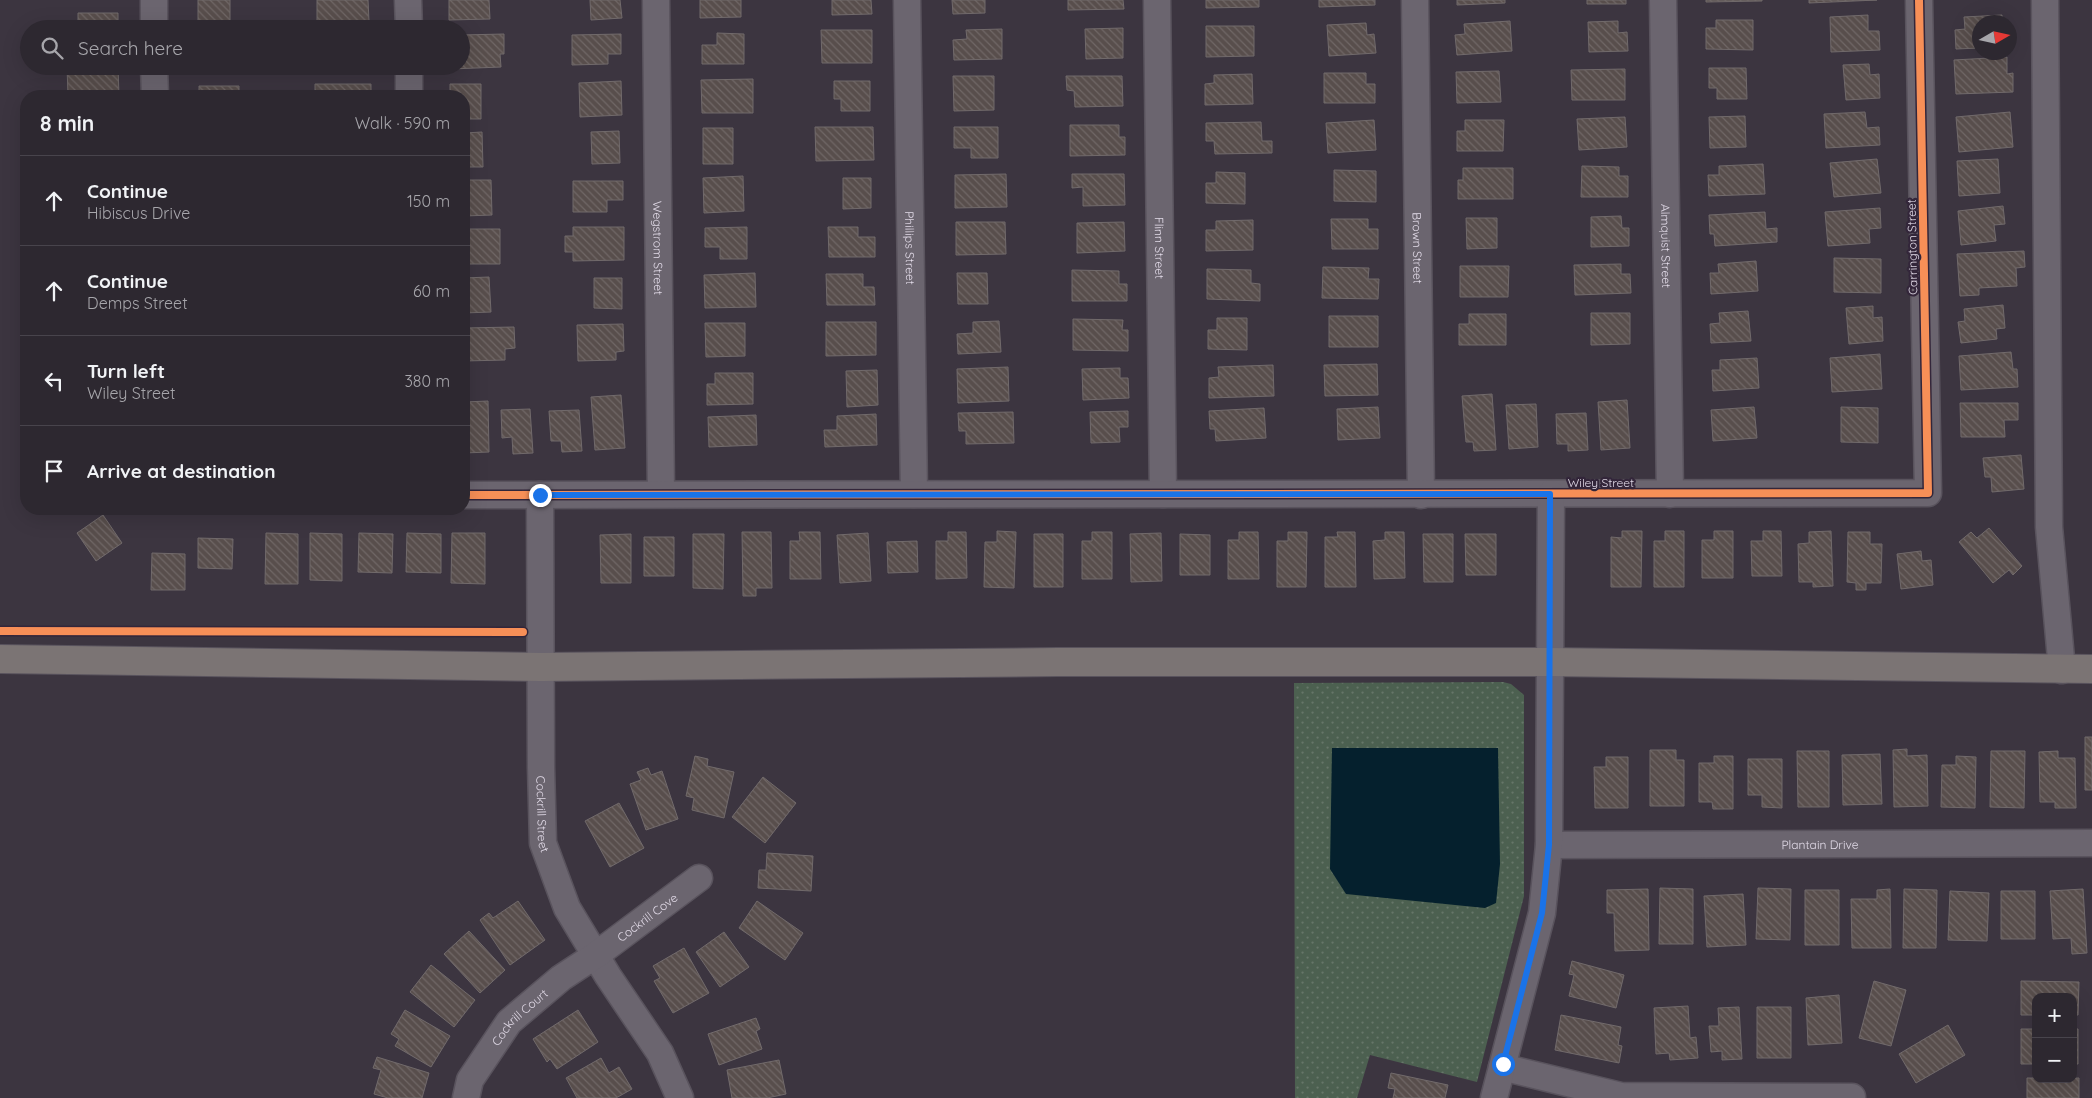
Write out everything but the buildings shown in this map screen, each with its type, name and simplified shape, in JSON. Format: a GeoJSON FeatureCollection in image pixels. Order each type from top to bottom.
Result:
{"type":"FeatureCollection","features":[{"type":"Feature","properties":{"kind":"main road"},"geometry":{"type":"LineString","coordinates":[[0,659],[541,667],[1048,662],[1549,662],[2092,669]]}},
{"type":"Feature","properties":{"kind":"street"},"geometry":{"type":"LineString","coordinates":[[154,0],[154,20]]}},
{"type":"Feature","properties":{"kind":"street"},"geometry":{"type":"LineString","coordinates":[[408,0],[408,20]]}},
{"type":"Feature","properties":{"kind":"street","name":"Wegstrom Street"},"geometry":{"type":"LineString","coordinates":[[656,0],[661,494]]}},
{"type":"Feature","properties":{"kind":"street","name":"Phillips Street"},"geometry":{"type":"LineString","coordinates":[[907,0],[914,494]]}},
{"type":"Feature","properties":{"kind":"street","name":"Flinn Street"},"geometry":{"type":"LineString","coordinates":[[1157,0],[1163,494]]}},
{"type":"Feature","properties":{"kind":"street","name":"Brown Street"},"geometry":{"type":"LineString","coordinates":[[1415,0],[1421,495]]}},
{"type":"Feature","properties":{"kind":"street","name":"Almquist Street"},"geometry":{"type":"LineString","coordinates":[[1663,0],[1670,494]]}},
{"type":"Feature","properties":{"kind":"street","name":"Carrington Street"},"geometry":{"type":"LineString","coordinates":[[1919,0],[1928,493]]}},
{"type":"Feature","properties":{"kind":"street"},"geometry":{"type":"LineString","coordinates":[[2045,0],[2049,527],[2062,670]]}},
{"type":"Feature","properties":{"kind":"street"},"geometry":{"type":"LineString","coordinates":[[154,75],[155,90]]}},
{"type":"Feature","properties":{"kind":"street"},"geometry":{"type":"LineString","coordinates":[[409,75],[409,90]]}},
{"type":"Feature","properties":{"kind":"street","name":"Wiley Street"},"geometry":{"type":"LineString","coordinates":[[470,495],[1928,493]]}},
{"type":"Feature","properties":{"kind":"street"},"geometry":{"type":"LineString","coordinates":[[1494,1098],[1542,913],[1549,845],[1550,494]]}},
{"type":"Feature","properties":{"kind":"street","name":"Cockrill Street"},"geometry":{"type":"LineString","coordinates":[[540,495],[543,843],[567,908],[660,1054],[680,1098]]}},
{"type":"Feature","properties":{"kind":"street","name":"Plantain Drive"},"geometry":{"type":"LineString","coordinates":[[1549,845],[2092,843]]}},
{"type":"Feature","properties":{"kind":"street","name":"Cockrill Cove"},"geometry":{"type":"LineString","coordinates":[[596,955],[699,878]]}},
{"type":"Feature","properties":{"kind":"street","name":"Cockrill Court"},"geometry":{"type":"LineString","coordinates":[[466,1098],[470,1080],[509,1022],[561,978],[596,955]]}},
{"type":"Feature","properties":{"kind":"street"},"geometry":{"type":"LineString","coordinates":[[1502,1067],[1620,1096],[1852,1097]]}},
{"type":"Feature","properties":{"kind":"green space"},"geometry":{"type":"Polygon","coordinates":[[[1503,682],[1511,684],[1524,695],[1524,896],[1477,1082],[1370,1055],[1357,1098],[1295,1098],[1294,683],[1503,682]]]}},
{"type":"Feature","properties":{"kind":"water"},"geometry":{"type":"Polygon","coordinates":[[[1332,748],[1498,748],[1500,864],[1496,903],[1485,908],[1346,894],[1330,869],[1332,748]]]}},
{"type":"Feature","properties":{"kind":"cycle path"},"geometry":{"type":"LineString","coordinates":[[470,495],[1928,493],[1919,0]]}},
{"type":"Feature","properties":{"kind":"cycle path"},"geometry":{"type":"LineString","coordinates":[[0,631],[523,632]]}},
{"type":"Feature","properties":{"kind":"route"},"geometry":{"type":"LineString","coordinates":[[540,495],[1550,494],[1549,845],[1542,913],[1503,1064]]}}]}
